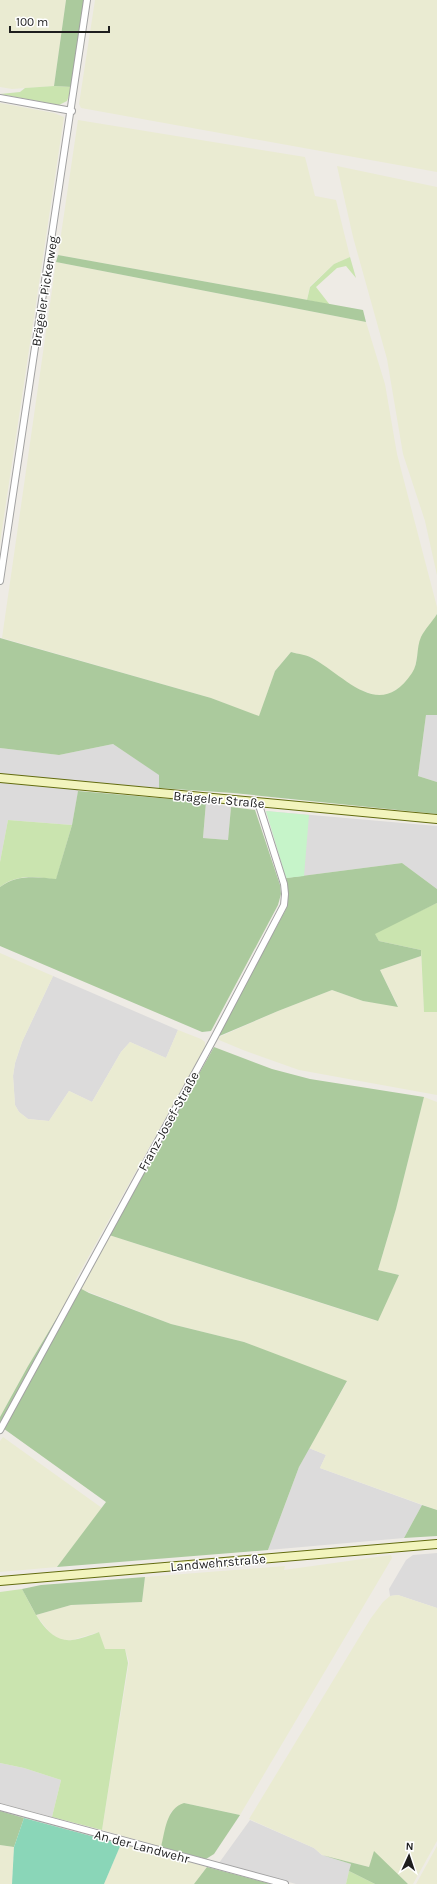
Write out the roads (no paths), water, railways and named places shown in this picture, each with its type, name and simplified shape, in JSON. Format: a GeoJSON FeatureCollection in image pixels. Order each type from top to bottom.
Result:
{"type":"FeatureCollection","features":[{"type":"Feature","properties":{"kind":"street","name":"Brägeler Pickerweg"},"geometry":{"type":"LineString","coordinates":[[0,581],[72,111],[87,0]]}},
{"type":"Feature","properties":{"kind":"street"},"geometry":{"type":"LineString","coordinates":[[0,98],[72,111]]}},
{"type":"Feature","properties":{"kind":"street","name":"Brägeler Straße"},"geometry":{"type":"LineString","coordinates":[[0,778],[437,819]]}},
{"type":"Feature","properties":{"kind":"street","name":"Franz-Josef-Straße"},"geometry":{"type":"LineString","coordinates":[[0,1430],[213,1040],[284,905],[284,884],[258,802]]}},
{"type":"Feature","properties":{"kind":"street","name":"Landwehrstraße"},"geometry":{"type":"LineString","coordinates":[[0,1581],[437,1544]]}},
{"type":"Feature","properties":{"kind":"street","name":"An der Landwehr"},"geometry":{"type":"LineString","coordinates":[[0,1807],[285,1884]]}}]}
